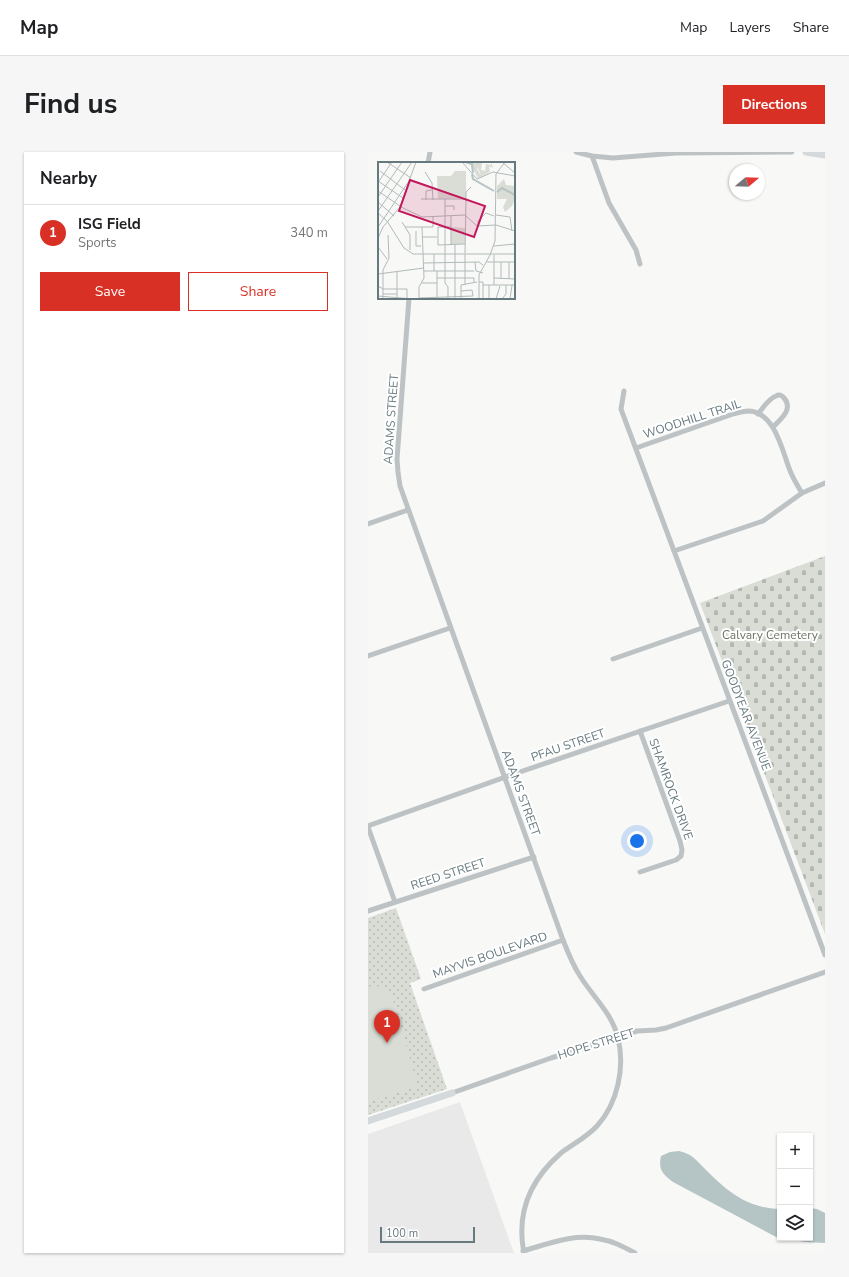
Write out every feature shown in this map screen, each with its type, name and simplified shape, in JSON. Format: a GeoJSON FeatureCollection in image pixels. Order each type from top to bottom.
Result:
{"type":"FeatureCollection","features":[{"type":"Feature","properties":{"kind":"street"},"geometry":{"type":"LineString","coordinates":[[428,162],[430,152]]}},
{"type":"Feature","properties":{"kind":"street"},"geometry":{"type":"LineString","coordinates":[[576,152],[592,156],[613,158],[676,153],[792,152]]}},
{"type":"Feature","properties":{"kind":"street"},"geometry":{"type":"LineString","coordinates":[[806,152],[825,156]]}},
{"type":"Feature","properties":{"kind":"street"},"geometry":{"type":"LineString","coordinates":[[592,156],[609,203],[636,250],[640,264]]}},
{"type":"Feature","properties":{"kind":"street","name":"ADAMS STREET"},"geometry":{"type":"LineString","coordinates":[[409,299],[398,459],[400,486],[563,940],[572,962],[580,976],[608,1014],[618,1037],[621,1055],[620,1076],[615,1097],[608,1111],[598,1125],[587,1136],[562,1152],[547,1166],[535,1182],[527,1198],[522,1223],[522,1241],[524,1252]]}},
{"type":"Feature","properties":{"kind":"street","name":"GOODYEAR AVENUE"},"geometry":{"type":"LineString","coordinates":[[624,390],[621,409],[825,955]]}},
{"type":"Feature","properties":{"kind":"street"},"geometry":{"type":"LineString","coordinates":[[758,414],[775,396],[783,396],[787,404],[787,410],[782,418],[773,427]]}},
{"type":"Feature","properties":{"kind":"street","name":"WOODHILL TRAIL"},"geometry":{"type":"LineString","coordinates":[[636,448],[741,412],[749,411],[765,418],[773,427],[790,470],[802,493]]}},
{"type":"Feature","properties":{"kind":"street"},"geometry":{"type":"LineString","coordinates":[[674,551],[763,521],[802,493],[825,483]]}},
{"type":"Feature","properties":{"kind":"street"},"geometry":{"type":"LineString","coordinates":[[368,524],[408,510]]}},
{"type":"Feature","properties":{"kind":"street"},"geometry":{"type":"LineString","coordinates":[[368,656],[450,628]]}},
{"type":"Feature","properties":{"kind":"street"},"geometry":{"type":"LineString","coordinates":[[613,659],[702,628]]}},
{"type":"Feature","properties":{"kind":"street","name":"PFAU STREET"},"geometry":{"type":"LineString","coordinates":[[368,826],[729,701]]}},
{"type":"Feature","properties":{"kind":"street","name":"SHAMROCK DRIVE"},"geometry":{"type":"LineString","coordinates":[[640,732],[682,850],[681,856],[676,860],[640,872]]}},
{"type":"Feature","properties":{"kind":"street"},"geometry":{"type":"LineString","coordinates":[[368,826],[395,902]]}},
{"type":"Feature","properties":{"kind":"street","name":"REED STREET"},"geometry":{"type":"LineString","coordinates":[[368,910],[534,856]]}},
{"type":"Feature","properties":{"kind":"street","name":"MAYVIS BOULEVARD"},"geometry":{"type":"LineString","coordinates":[[424,989],[563,940]]}},
{"type":"Feature","properties":{"kind":"street","name":"HOPE STREET"},"geometry":{"type":"LineString","coordinates":[[368,1121],[551,1058],[637,1031],[666,1028],[825,972]]}},
{"type":"Feature","properties":{"kind":"street"},"geometry":{"type":"LineString","coordinates":[[524,1252],[560,1240],[580,1237],[599,1238],[635,1253]]}},
{"type":"Feature","properties":{"kind":"shaded area"},"geometry":{"type":"Polygon","coordinates":[[[460,1102],[514,1253],[368,1253],[368,1134],[460,1102]]]}},
{"type":"Feature","properties":{"kind":"shaded area"},"geometry":{"type":"Polygon","coordinates":[[[679,1151],[693,1157],[729,1191],[747,1202],[768,1208],[777,1209],[777,1237],[669,1179],[662,1171],[660,1161],[661,1156],[670,1152],[679,1151]]]}},
{"type":"Feature","properties":{"kind":"shaded area"},"geometry":{"type":"Polygon","coordinates":[[[813,1208],[825,1213],[825,1243],[799,1241],[813,1241],[813,1208]]]}},
{"type":"Feature","properties":{"kind":"green space","name":"Calvary Cemetery"},"geometry":{"type":"Polygon","coordinates":[[[825,556],[825,934],[700,603],[825,556]]]}},
{"type":"Feature","properties":{"kind":"green space"},"geometry":{"type":"Polygon","coordinates":[[[396,908],[421,979],[410,983],[447,1089],[368,1115],[368,918],[396,908]]]}},
{"type":"Feature","properties":{"kind":"green space"},"geometry":{"type":"Polygon","coordinates":[[[373,986],[386,990],[393,1000],[418,1086],[368,1102],[368,987],[373,986]]]}},
{"type":"Feature","properties":{"kind":"place","name":"ISG Field"},"geometry":{"type":"Point","coordinates":[387,1043]}}]}
